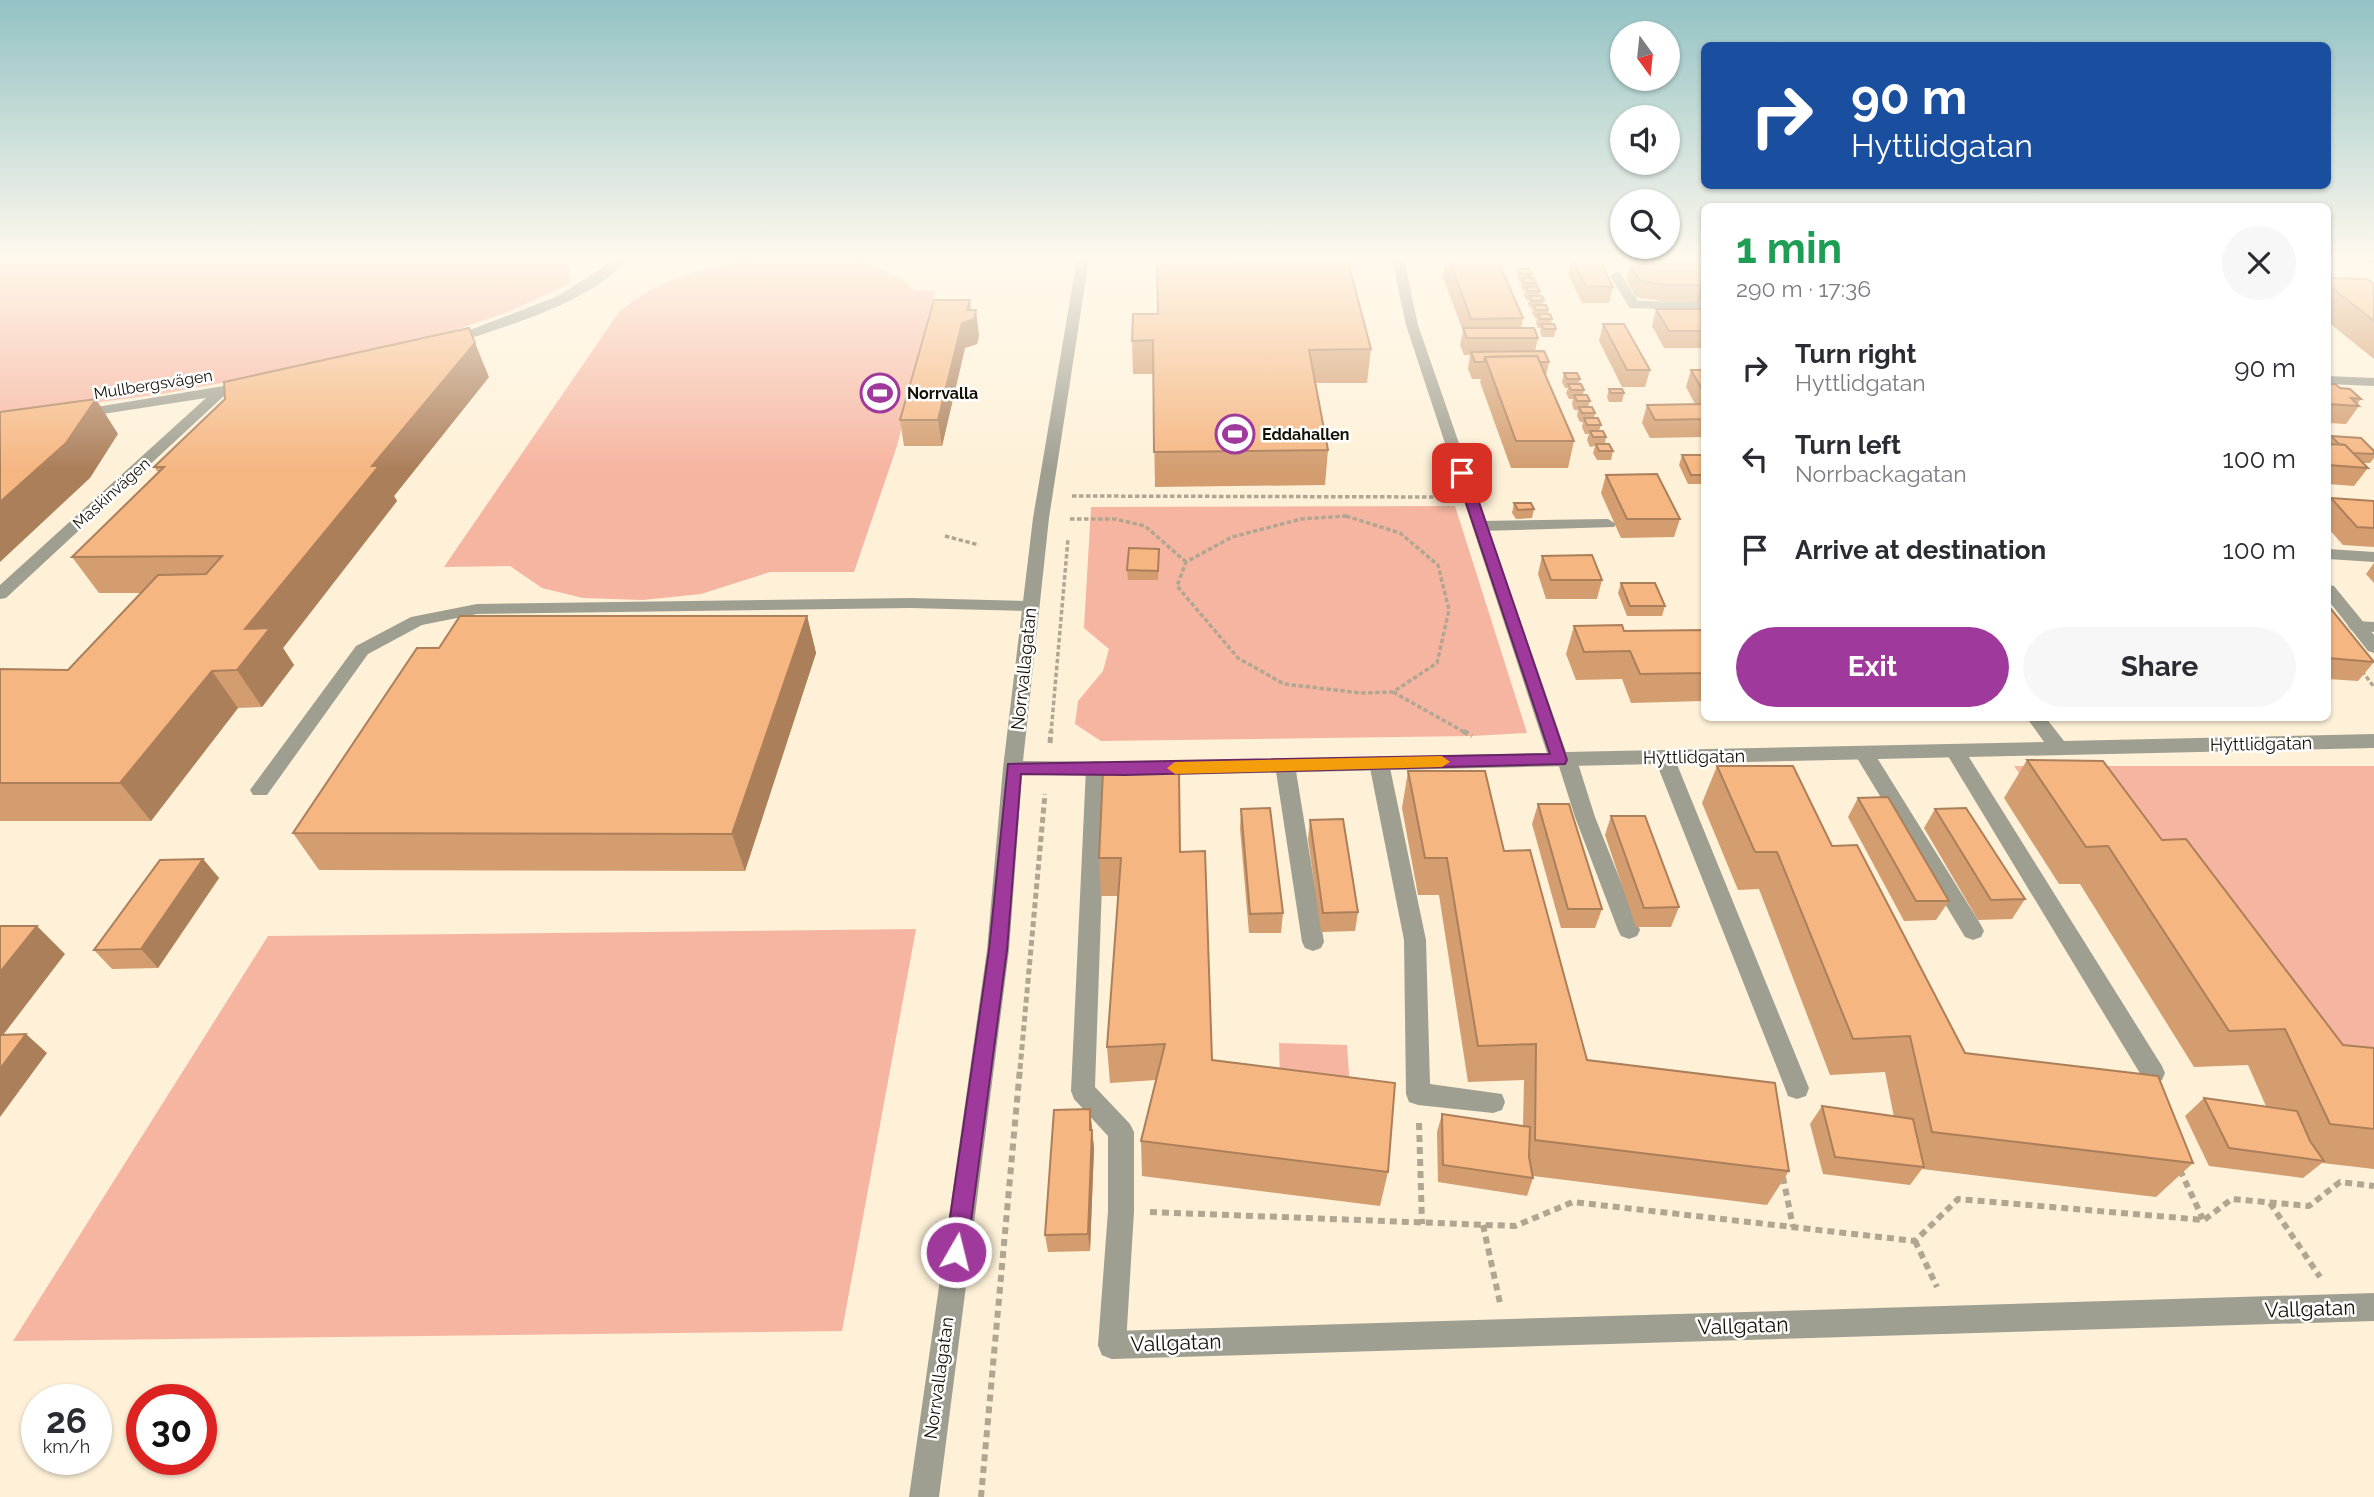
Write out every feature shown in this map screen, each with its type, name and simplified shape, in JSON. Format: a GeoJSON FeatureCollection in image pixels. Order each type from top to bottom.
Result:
{"type":"FeatureCollection","features":[{"type":"Feature","properties":{"kind":"street"},"geometry":{"type":"LineString","coordinates":[[434,346],[484,329]]}},
{"type":"Feature","properties":{"kind":"street","name":"Norrvallagatan"},"geometry":{"type":"LineString","coordinates":[[924,1497],[998,950],[1013,768],[1041,518],[1072,329]]}},
{"type":"Feature","properties":{"kind":"street"},"geometry":{"type":"LineString","coordinates":[[1413,329],[1563,760],[1629,930]]}},
{"type":"Feature","properties":{"kind":"street"},"geometry":{"type":"LineString","coordinates":[[2331,380],[2374,382]]}},
{"type":"Feature","properties":{"kind":"street","name":"Mullbergsvägen"},"geometry":{"type":"LineString","coordinates":[[66,415],[158,403],[261,384]]}},
{"type":"Feature","properties":{"kind":"street","name":"Maskinvägen"},"geometry":{"type":"LineString","coordinates":[[0,594],[222,391]]}},
{"type":"Feature","properties":{"kind":"street"},"geometry":{"type":"LineString","coordinates":[[1480,526],[1608,524]]}},
{"type":"Feature","properties":{"kind":"street"},"geometry":{"type":"LineString","coordinates":[[2331,554],[2374,557]]}},
{"type":"Feature","properties":{"kind":"street"},"geometry":{"type":"LineString","coordinates":[[2331,593],[2366,627],[2374,646]]}},
{"type":"Feature","properties":{"kind":"street"},"geometry":{"type":"LineString","coordinates":[[260,790],[362,650],[416,621],[477,609],[911,603],[1030,607]]}},
{"type":"Feature","properties":{"kind":"street"},"geometry":{"type":"LineString","coordinates":[[2038,721],[2059,748]]}},
{"type":"Feature","properties":{"kind":"street","name":"Hyttlidgatan"},"geometry":{"type":"LineString","coordinates":[[1013,768],[1516,761],[2374,741]]}},
{"type":"Feature","properties":{"kind":"street"},"geometry":{"type":"LineString","coordinates":[[1955,751],[2153,1073]]}},
{"type":"Feature","properties":{"kind":"street"},"geometry":{"type":"LineString","coordinates":[[1864,753],[1973,931]]}},
{"type":"Feature","properties":{"kind":"street"},"geometry":{"type":"LineString","coordinates":[[1664,757],[1797,1088]]}},
{"type":"Feature","properties":{"kind":"street"},"geometry":{"type":"LineString","coordinates":[[1378,763],[1415,940],[1418,1094],[1493,1102]]}},
{"type":"Feature","properties":{"kind":"street"},"geometry":{"type":"LineString","coordinates":[[1284,765],[1313,942]]}},
{"type":"Feature","properties":{"kind":"street"},"geometry":{"type":"LineString","coordinates":[[1096,768],[1083,1091],[1121,1132],[1121,1210],[1112,1345]]}},
{"type":"Feature","properties":{"kind":"street","name":"Vallgatan"},"geometry":{"type":"LineString","coordinates":[[1112,1345],[2374,1307]]}},
{"type":"Feature","properties":{"kind":"path"},"geometry":{"type":"LineString","coordinates":[[981,1497],[1073,482]]}},
{"type":"Feature","properties":{"kind":"path"},"geometry":{"type":"LineString","coordinates":[[1072,496],[1471,497]]}},
{"type":"Feature","properties":{"kind":"path"},"geometry":{"type":"LineString","coordinates":[[1393,692],[1437,663],[1449,610],[1438,565],[1400,533],[1346,516],[1301,519],[1232,537],[1186,562],[1177,586],[1238,658],[1283,684],[1361,693],[1393,692],[1516,761]]}},
{"type":"Feature","properties":{"kind":"path"},"geometry":{"type":"LineString","coordinates":[[1070,519],[1115,519],[1145,526],[1186,562]]}},
{"type":"Feature","properties":{"kind":"path"},"geometry":{"type":"LineString","coordinates":[[945,536],[979,545]]}},
{"type":"Feature","properties":{"kind":"path"},"geometry":{"type":"LineString","coordinates":[[1418,1094],[1422,1224]]}},
{"type":"Feature","properties":{"kind":"path"},"geometry":{"type":"LineString","coordinates":[[2176,1160],[2204,1220]]}},
{"type":"Feature","properties":{"kind":"path"},"geometry":{"type":"LineString","coordinates":[[1780,1163],[1793,1227]]}},
{"type":"Feature","properties":{"kind":"path"},"geometry":{"type":"LineString","coordinates":[[1915,1241],[1958,1199],[2204,1220],[2232,1199],[2309,1206],[2340,1182],[2374,1186]]}},
{"type":"Feature","properties":{"kind":"path"},"geometry":{"type":"LineString","coordinates":[[1121,1210],[1515,1226],[1573,1202],[1915,1241]]}},
{"type":"Feature","properties":{"kind":"path"},"geometry":{"type":"LineString","coordinates":[[2270,1202],[2341,1308]]}},
{"type":"Feature","properties":{"kind":"path"},"geometry":{"type":"LineString","coordinates":[[1483,1225],[1507,1333]]}},
{"type":"Feature","properties":{"kind":"path"},"geometry":{"type":"LineString","coordinates":[[1915,1241],[1953,1320]]}},
{"type":"Feature","properties":{"kind":"shaded area"},"geometry":{"type":"Polygon","coordinates":[[[0,329],[458,329],[428,339],[324,364],[162,394],[0,415],[0,329]]]}},
{"type":"Feature","properties":{"kind":"shaded area"},"geometry":{"type":"Polygon","coordinates":[[[607,329],[926,329],[897,446],[854,572],[770,572],[701,594],[643,600],[583,598],[542,588],[510,566],[444,567],[607,329]]]}},
{"type":"Feature","properties":{"kind":"shaded area"},"geometry":{"type":"Polygon","coordinates":[[[1455,506],[1527,733],[1101,741],[1075,724],[1078,701],[1103,671],[1109,649],[1084,628],[1091,507],[1455,506]]]}},
{"type":"Feature","properties":{"kind":"shaded area"},"geometry":{"type":"Polygon","coordinates":[[[2014,766],[2374,766],[2374,1089],[2036,798],[2014,766]]]}},
{"type":"Feature","properties":{"kind":"shaded area"},"geometry":{"type":"Polygon","coordinates":[[[916,929],[842,1331],[13,1341],[268,936],[916,929]]]}},
{"type":"Feature","properties":{"kind":"shaded area"},"geometry":{"type":"Polygon","coordinates":[[[1279,1043],[1347,1045],[1350,1087],[1280,1084],[1279,1043]]]}},
{"type":"Feature","properties":{"kind":"building"},"geometry":{"type":"Polygon","coordinates":[[[465,329],[469,329],[475,343],[372,466],[379,466],[245,629],[270,628],[237,670],[212,671],[120,783],[0,783],[0,669],[68,670],[158,575],[206,574],[222,556],[72,557],[164,467],[154,467],[225,399],[224,382],[465,329]]]}},
{"type":"Feature","properties":{"kind":"building"},"geometry":{"type":"Polygon","coordinates":[[[926,329],[961,329],[938,420],[900,420],[926,329]]]}},
{"type":"Feature","properties":{"kind":"building"},"geometry":{"type":"Polygon","coordinates":[[[1132,329],[1366,329],[1371,349],[1309,350],[1328,450],[1154,452],[1153,340],[1132,341],[1132,329]]]}},
{"type":"Feature","properties":{"kind":"building"},"geometry":{"type":"Polygon","coordinates":[[[1463,329],[1534,329],[1538,338],[1467,338],[1463,329]]]}},
{"type":"Feature","properties":{"kind":"building"},"geometry":{"type":"Polygon","coordinates":[[[1606,329],[1627,329],[1650,370],[1627,370],[1606,329]]]}},
{"type":"Feature","properties":{"kind":"building"},"geometry":{"type":"Polygon","coordinates":[[[1668,329],[1701,329],[1701,331],[1668,329]]]}},
{"type":"Feature","properties":{"kind":"building"},"geometry":{"type":"Polygon","coordinates":[[[1544,351],[1549,362],[1540,362],[1537,356],[1485,357],[1484,362],[1475,362],[1471,352],[1544,351]]]}},
{"type":"Feature","properties":{"kind":"building"},"geometry":{"type":"Polygon","coordinates":[[[1537,356],[1574,441],[1516,441],[1485,357],[1537,356]]]}},
{"type":"Feature","properties":{"kind":"building"},"geometry":{"type":"Polygon","coordinates":[[[1691,370],[1701,370],[1701,388],[1691,370]]]}},
{"type":"Feature","properties":{"kind":"building"},"geometry":{"type":"Polygon","coordinates":[[[1564,373],[1577,373],[1580,379],[1567,379],[1564,373]]]}},
{"type":"Feature","properties":{"kind":"building"},"geometry":{"type":"Polygon","coordinates":[[[1568,384],[1581,384],[1584,390],[1571,390],[1568,384]]]}},
{"type":"Feature","properties":{"kind":"building"},"geometry":{"type":"Polygon","coordinates":[[[2331,384],[2350,389],[2361,399],[2351,398],[2359,406],[2331,404],[2331,384]]]}},
{"type":"Feature","properties":{"kind":"building"},"geometry":{"type":"Polygon","coordinates":[[[1609,389],[1622,389],[1624,393],[1611,393],[1609,389]]]}},
{"type":"Feature","properties":{"kind":"building"},"geometry":{"type":"Polygon","coordinates":[[[1574,395],[1587,395],[1590,401],[1577,401],[1574,395]]]}},
{"type":"Feature","properties":{"kind":"building"},"geometry":{"type":"Polygon","coordinates":[[[96,399],[66,443],[0,502],[0,412],[96,399]]]}},
{"type":"Feature","properties":{"kind":"building"},"geometry":{"type":"Polygon","coordinates":[[[1701,404],[1701,419],[1655,420],[1647,405],[1701,404]]]}},
{"type":"Feature","properties":{"kind":"building"},"geometry":{"type":"Polygon","coordinates":[[[1579,407],[1592,407],[1595,413],[1582,413],[1579,407]]]}},
{"type":"Feature","properties":{"kind":"building"},"geometry":{"type":"Polygon","coordinates":[[[1584,418],[1598,418],[1601,425],[1587,425],[1584,418]]]}},
{"type":"Feature","properties":{"kind":"building"},"geometry":{"type":"Polygon","coordinates":[[[1590,431],[1603,431],[1606,437],[1593,437],[1590,431]]]}},
{"type":"Feature","properties":{"kind":"building"},"geometry":{"type":"Polygon","coordinates":[[[2331,436],[2361,438],[2374,454],[2353,453],[2331,436]]]}},
{"type":"Feature","properties":{"kind":"building"},"geometry":{"type":"Polygon","coordinates":[[[1596,444],[1609,444],[1613,451],[1599,451],[1596,444]]]}},
{"type":"Feature","properties":{"kind":"building"},"geometry":{"type":"Polygon","coordinates":[[[2331,444],[2345,445],[2368,468],[2331,465],[2331,444]]]}},
{"type":"Feature","properties":{"kind":"building"},"geometry":{"type":"Polygon","coordinates":[[[1682,455],[1701,455],[1701,475],[1691,475],[1682,455]]]}},
{"type":"Feature","properties":{"kind":"building"},"geometry":{"type":"Polygon","coordinates":[[[1657,474],[1680,519],[1627,519],[1606,475],[1657,474]]]}},
{"type":"Feature","properties":{"kind":"building"},"geometry":{"type":"Polygon","coordinates":[[[2331,498],[2374,501],[2374,528],[2357,527],[2331,498]]]}},
{"type":"Feature","properties":{"kind":"building"},"geometry":{"type":"Polygon","coordinates":[[[1514,503],[1531,503],[1534,509],[1518,510],[1514,503]]]}},
{"type":"Feature","properties":{"kind":"building"},"geometry":{"type":"Polygon","coordinates":[[[1129,548],[1159,549],[1158,571],[1127,570],[1129,548]]]}},
{"type":"Feature","properties":{"kind":"building"},"geometry":{"type":"Polygon","coordinates":[[[1592,555],[1602,580],[1551,580],[1542,556],[1592,555]]]}},
{"type":"Feature","properties":{"kind":"building"},"geometry":{"type":"Polygon","coordinates":[[[1621,583],[1655,583],[1665,606],[1630,606],[1621,583]]]}},
{"type":"Feature","properties":{"kind":"building"},"geometry":{"type":"Polygon","coordinates":[[[2331,609],[2374,662],[2331,658],[2331,609]]]}},
{"type":"Feature","properties":{"kind":"building"},"geometry":{"type":"Polygon","coordinates":[[[460,616],[807,616],[732,834],[293,833],[417,648],[439,648],[460,616]]]}},
{"type":"Feature","properties":{"kind":"building"},"geometry":{"type":"Polygon","coordinates":[[[1622,625],[1624,631],[1701,630],[1701,673],[1640,674],[1630,651],[1584,652],[1574,626],[1622,625]]]}},
{"type":"Feature","properties":{"kind":"building"},"geometry":{"type":"Polygon","coordinates":[[[2027,760],[2103,761],[2162,840],[2186,839],[2343,1045],[2374,1048],[2374,1129],[2330,1124],[2285,1029],[2229,1031],[2108,846],[2086,847],[2027,760]]]}},
{"type":"Feature","properties":{"kind":"building"},"geometry":{"type":"Polygon","coordinates":[[[1717,766],[1793,766],[1832,846],[1857,845],[1965,1053],[2158,1076],[2193,1163],[1932,1132],[1910,1036],[1853,1039],[1777,852],[1755,852],[1717,766]]]}},
{"type":"Feature","properties":{"kind":"building"},"geometry":{"type":"Polygon","coordinates":[[[1103,771],[1179,771],[1180,852],[1205,851],[1212,1060],[1395,1083],[1388,1172],[1141,1141],[1165,1044],[1107,1047],[1121,858],[1099,858],[1103,771]]]}},
{"type":"Feature","properties":{"kind":"building"},"geometry":{"type":"Polygon","coordinates":[[[1408,771],[1485,771],[1504,851],[1530,850],[1587,1060],[1775,1083],[1789,1171],[1535,1140],[1536,1044],[1478,1046],[1447,858],[1425,858],[1408,771]]]}},
{"type":"Feature","properties":{"kind":"building"},"geometry":{"type":"Polygon","coordinates":[[[1888,797],[1949,901],[1916,901],[1858,798],[1888,797]]]}},
{"type":"Feature","properties":{"kind":"building"},"geometry":{"type":"Polygon","coordinates":[[[1538,804],[1569,804],[1602,909],[1568,909],[1538,804]]]}},
{"type":"Feature","properties":{"kind":"building"},"geometry":{"type":"Polygon","coordinates":[[[1270,808],[1283,913],[1250,914],[1241,809],[1270,808]]]}},
{"type":"Feature","properties":{"kind":"building"},"geometry":{"type":"Polygon","coordinates":[[[1966,808],[2025,899],[1991,900],[1935,809],[1966,808]]]}},
{"type":"Feature","properties":{"kind":"building"},"geometry":{"type":"Polygon","coordinates":[[[1611,816],[1645,816],[1679,907],[1644,908],[1611,816]]]}},
{"type":"Feature","properties":{"kind":"building"},"geometry":{"type":"Polygon","coordinates":[[[1343,819],[1358,912],[1323,913],[1310,820],[1343,819]]]}},
{"type":"Feature","properties":{"kind":"building"},"geometry":{"type":"Polygon","coordinates":[[[203,859],[141,949],[94,950],[160,860],[203,859]]]}},
{"type":"Feature","properties":{"kind":"building"},"geometry":{"type":"Polygon","coordinates":[[[0,926],[37,926],[0,972],[0,926]]]}},
{"type":"Feature","properties":{"kind":"building"},"geometry":{"type":"Polygon","coordinates":[[[26,1034],[0,1069],[0,1035],[26,1034]]]}},
{"type":"Feature","properties":{"kind":"building"},"geometry":{"type":"Polygon","coordinates":[[[2204,1098],[2297,1111],[2310,1141],[2324,1161],[2229,1148],[2204,1098]]]}},
{"type":"Feature","properties":{"kind":"building"},"geometry":{"type":"Polygon","coordinates":[[[1822,1106],[1913,1119],[1924,1167],[1835,1157],[1822,1106]]]}},
{"type":"Feature","properties":{"kind":"building"},"geometry":{"type":"Polygon","coordinates":[[[1090,1109],[1092,1130],[1088,1234],[1045,1235],[1054,1110],[1090,1109]]]}},
{"type":"Feature","properties":{"kind":"building"},"geometry":{"type":"Polygon","coordinates":[[[1442,1114],[1530,1127],[1529,1157],[1533,1178],[1443,1165],[1442,1114]]]}},
{"type":"Feature","properties":{"kind":"slow traffic"},"geometry":{"type":"LineString","coordinates":[[1175,768],[1442,762]]}},
{"type":"Feature","properties":{"kind":"place","name":"Norrvalla"},"geometry":{"type":"Point","coordinates":[880,393]}},
{"type":"Feature","properties":{"kind":"place","name":"Eddahallen"},"geometry":{"type":"Point","coordinates":[1235,434]}},
{"type":"Feature","properties":{"kind":"route"},"geometry":{"type":"LineString","coordinates":[[956,1252],[998,950],[1013,768],[1125,769],[1559,760],[1462,473]]}}]}
